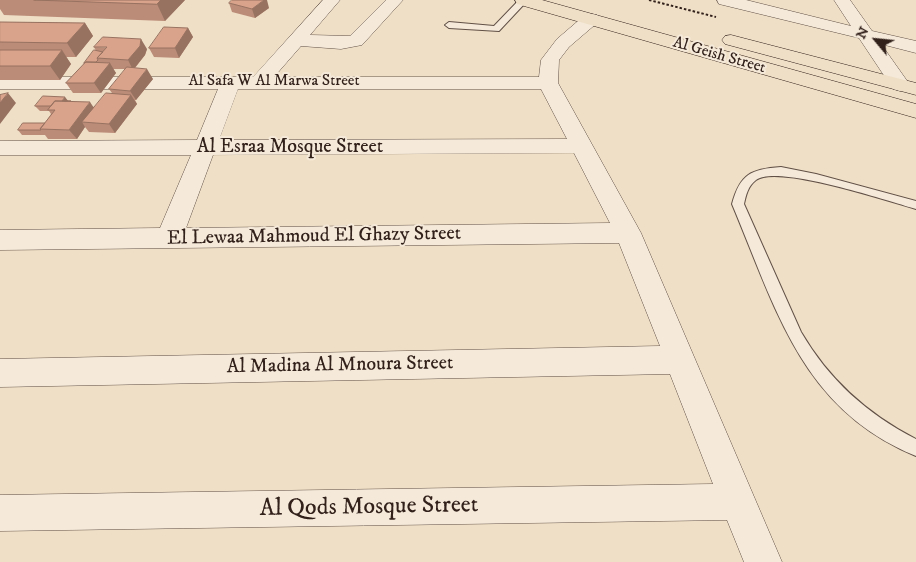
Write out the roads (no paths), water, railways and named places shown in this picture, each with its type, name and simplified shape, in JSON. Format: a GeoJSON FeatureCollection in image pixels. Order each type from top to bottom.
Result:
{"type":"FeatureCollection","features":[{"type":"Feature","properties":{"kind":"main road","name":"Al Geish Street"},"geometry":{"type":"LineString","coordinates":[[531,1],[670,23]]}},
{"type":"Feature","properties":{"kind":"main road","name":"Al Geish Street"},"geometry":{"type":"LineString","coordinates":[[587,10],[916,111]]}},
{"type":"Feature","properties":{"kind":"main road","name":"Al Geish Street"},"geometry":{"type":"LineString","coordinates":[[718,36],[908,87]]}},
{"type":"Feature","properties":{"kind":"street"},"geometry":{"type":"LineString","coordinates":[[259,82],[332,0]]}},
{"type":"Feature","properties":{"kind":"street"},"geometry":{"type":"LineString","coordinates":[[296,40],[341,43],[356,41],[395,0]]}},
{"type":"Feature","properties":{"kind":"street"},"geometry":{"type":"LineString","coordinates":[[725,0],[916,46]]}},
{"type":"Feature","properties":{"kind":"street"},"geometry":{"type":"LineString","coordinates":[[803,20],[834,16],[838,12],[838,0]]}},
{"type":"Feature","properties":{"kind":"street"},"geometry":{"type":"LineString","coordinates":[[842,0],[865,34],[908,87]]}},
{"type":"Feature","properties":{"kind":"street"},"geometry":{"type":"LineString","coordinates":[[587,10],[550,60],[548,83],[628,233],[763,562]]}},
{"type":"Feature","properties":{"kind":"street"},"geometry":{"type":"LineString","coordinates":[[169,238],[231,82]]}},
{"type":"Feature","properties":{"kind":"street","name":"Al Safa W Al Marwa Street"},"geometry":{"type":"LineString","coordinates":[[0,83],[548,83]]}},
{"type":"Feature","properties":{"kind":"street","name":"Al Esraa Mosque Street"},"geometry":{"type":"LineString","coordinates":[[0,148],[205,149],[581,146]]}},
{"type":"Feature","properties":{"kind":"street","name":"El Lewaa Mahmoud El Ghazy Street"},"geometry":{"type":"LineString","coordinates":[[0,240],[628,233]]}},
{"type":"Feature","properties":{"kind":"street","name":"Al Madina Al Mnoura Street"},"geometry":{"type":"LineString","coordinates":[[0,373],[680,360]]}},
{"type":"Feature","properties":{"kind":"street","name":"Al Qods Mosque Street"},"geometry":{"type":"LineString","coordinates":[[0,513],[738,502]]}},
{"type":"Feature","properties":{"kind":"lane"},"geometry":{"type":"LineString","coordinates":[[449,25],[496,29],[531,1]]}},
{"type":"Feature","properties":{"kind":"lane"},"geometry":{"type":"LineString","coordinates":[[916,205],[806,175],[779,171],[756,175],[748,180],[742,186],[738,204],[795,336],[814,368],[837,394],[858,412],[882,429],[916,448]]}}]}
